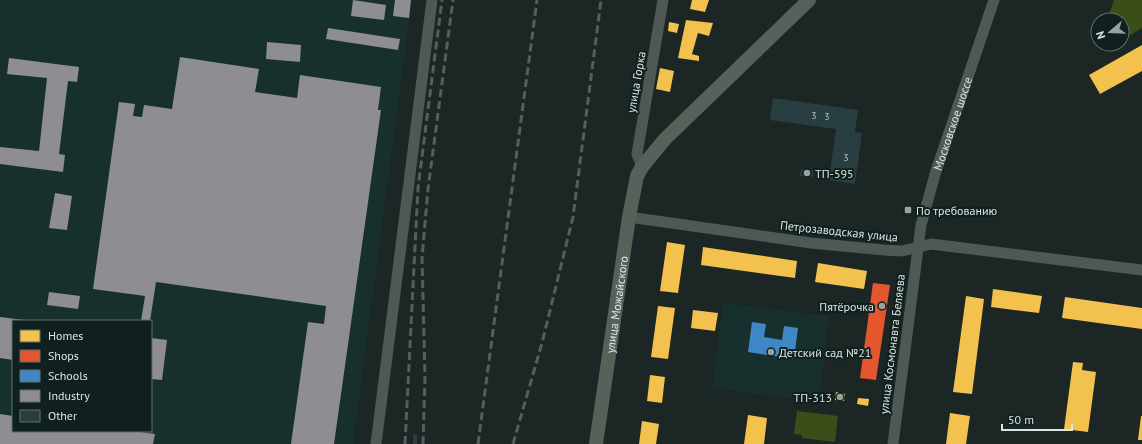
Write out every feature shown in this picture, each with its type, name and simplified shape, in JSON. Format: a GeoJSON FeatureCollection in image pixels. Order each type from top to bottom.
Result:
{"type":"FeatureCollection","features":[{"type":"Feature","properties":{"kind":"main road"},"geometry":{"type":"LineString","coordinates":[[642,167],[665,139],[809,0]]}},
{"type":"Feature","properties":{"kind":"main road","name":"улица Можайского"},"geometry":{"type":"LineString","coordinates":[[596,444],[629,217],[637,176],[642,167]]}},
{"type":"Feature","properties":{"kind":"street"},"geometry":{"type":"LineString","coordinates":[[376,444],[432,0]]}},
{"type":"Feature","properties":{"kind":"street","name":"улица Горка"},"geometry":{"type":"LineString","coordinates":[[642,167],[637,154],[663,0]]}},
{"type":"Feature","properties":{"kind":"street","name":"Московское шоссе"},"geometry":{"type":"LineString","coordinates":[[917,248],[921,226],[936,171],[994,0]]}},
{"type":"Feature","properties":{"kind":"street","name":"Петрозаводская улица"},"geometry":{"type":"LineString","coordinates":[[629,217],[818,243],[902,251],[931,244],[1142,270]]}},
{"type":"Feature","properties":{"kind":"street","name":"улица Космонавта Беляева"},"geometry":{"type":"LineString","coordinates":[[893,444],[917,248]]}},
{"type":"Feature","properties":{"kind":"shaded area"},"geometry":{"type":"Polygon","coordinates":[[[0,0],[412,0],[353,444],[0,444],[0,0]]]}},
{"type":"Feature","properties":{"kind":"shaded area","name":"Детский сад №21"},"geometry":{"type":"Polygon","coordinates":[[[723,303],[829,316],[819,402],[712,388],[723,303]]]}},
{"type":"Feature","properties":{"kind":"green space"},"geometry":{"type":"Polygon","coordinates":[[[1114,0],[1142,0],[1142,28],[1130,35],[1130,12],[1110,12],[1114,0]]]}},
{"type":"Feature","properties":{"kind":"green space"},"geometry":{"type":"Polygon","coordinates":[[[797,411],[838,416],[835,442],[802,438],[802,435],[794,434],[797,411]]]}},
{"type":"Feature","properties":{"kind":"building: Homes"},"geometry":{"type":"Polygon","coordinates":[[[692,0],[709,0],[705,12],[690,9],[692,0]]]}},
{"type":"Feature","properties":{"kind":"building: Homes"},"geometry":{"type":"Polygon","coordinates":[[[686,20],[713,23],[709,36],[698,33],[692,54],[699,56],[699,61],[678,58],[686,20]]]}},
{"type":"Feature","properties":{"kind":"building: Homes"},"geometry":{"type":"Polygon","coordinates":[[[669,22],[679,24],[677,33],[668,31],[669,22]]]}},
{"type":"Feature","properties":{"kind":"building: Homes"},"geometry":{"type":"Polygon","coordinates":[[[1142,45],[1142,71],[1100,94],[1089,75],[1142,45]]]}},
{"type":"Feature","properties":{"kind":"building: Homes"},"geometry":{"type":"Polygon","coordinates":[[[660,68],[674,71],[670,92],[656,89],[660,68]]]}},
{"type":"Feature","properties":{"kind":"building: Homes"},"geometry":{"type":"Polygon","coordinates":[[[667,242],[685,245],[678,293],[660,291],[667,242]]]}},
{"type":"Feature","properties":{"kind":"building: Homes"},"geometry":{"type":"Polygon","coordinates":[[[703,247],[797,261],[795,278],[701,265],[703,247]]]}},
{"type":"Feature","properties":{"kind":"building: Homes"},"geometry":{"type":"Polygon","coordinates":[[[818,263],[867,271],[864,289],[815,282],[818,263]]]}},
{"type":"Feature","properties":{"kind":"building: Homes"},"geometry":{"type":"Polygon","coordinates":[[[993,289],[1042,296],[1039,313],[991,307],[993,289]]]}},
{"type":"Feature","properties":{"kind":"building: Homes"},"geometry":{"type":"Polygon","coordinates":[[[966,296],[984,299],[972,394],[953,392],[966,296]]]}},
{"type":"Feature","properties":{"kind":"building: Homes"},"geometry":{"type":"Polygon","coordinates":[[[1065,297],[1142,308],[1142,329],[1062,318],[1065,297]]]}},
{"type":"Feature","properties":{"kind":"building: Homes"},"geometry":{"type":"Polygon","coordinates":[[[658,306],[675,308],[668,359],[651,357],[658,306]]]}},
{"type":"Feature","properties":{"kind":"building: Homes"},"geometry":{"type":"Polygon","coordinates":[[[693,310],[718,313],[715,331],[691,328],[693,310]]]}},
{"type":"Feature","properties":{"kind":"building: Homes"},"geometry":{"type":"Polygon","coordinates":[[[1073,362],[1083,363],[1082,370],[1096,372],[1088,432],[1064,429],[1073,362]]]}},
{"type":"Feature","properties":{"kind":"building: Homes"},"geometry":{"type":"Polygon","coordinates":[[[650,375],[665,377],[662,403],[647,401],[650,375]]]}},
{"type":"Feature","properties":{"kind":"building: Homes","name":"ТП-313"},"geometry":{"type":"Polygon","coordinates":[[[836,392],[845,394],[844,401],[835,400],[836,392]]]}},
{"type":"Feature","properties":{"kind":"building: Homes"},"geometry":{"type":"Polygon","coordinates":[[[858,398],[869,399],[868,406],[857,404],[858,398]]]}},
{"type":"Feature","properties":{"kind":"building: Homes"},"geometry":{"type":"Polygon","coordinates":[[[950,413],[970,416],[966,444],[946,444],[950,413]]]}},
{"type":"Feature","properties":{"kind":"building: Homes"},"geometry":{"type":"Polygon","coordinates":[[[748,415],[767,418],[764,444],[744,444],[748,415]]]}},
{"type":"Feature","properties":{"kind":"building: Homes"},"geometry":{"type":"Polygon","coordinates":[[[1141,416],[1142,440],[1138,440],[1141,416]]]}},
{"type":"Feature","properties":{"kind":"building: Homes"},"geometry":{"type":"Polygon","coordinates":[[[642,421],[659,424],[656,444],[639,444],[642,421]]]}},
{"type":"Feature","properties":{"kind":"building: Shops"},"geometry":{"type":"Polygon","coordinates":[[[873,283],[890,285],[876,380],[860,378],[873,283]]]}},
{"type":"Feature","properties":{"kind":"building: Schools"},"geometry":{"type":"Polygon","coordinates":[[[752,322],[766,324],[764,337],[782,340],[784,326],[798,328],[794,359],[748,352],[752,322]]]}},
{"type":"Feature","properties":{"kind":"building: Industry"},"geometry":{"type":"Polygon","coordinates":[[[353,0],[386,5],[384,20],[351,16],[353,0]]]}},
{"type":"Feature","properties":{"kind":"building: Industry"},"geometry":{"type":"Polygon","coordinates":[[[395,0],[411,0],[409,18],[393,16],[395,0]]]}},
{"type":"Feature","properties":{"kind":"building: Industry"},"geometry":{"type":"Polygon","coordinates":[[[328,28],[400,39],[398,50],[326,39],[328,28]]]}},
{"type":"Feature","properties":{"kind":"building: Industry"},"geometry":{"type":"Polygon","coordinates":[[[267,42],[301,45],[300,62],[266,59],[267,42]]]}},
{"type":"Feature","properties":{"kind":"building: Industry"},"geometry":{"type":"Polygon","coordinates":[[[180,57],[259,69],[255,92],[297,98],[300,75],[381,87],[378,110],[381,110],[334,444],[291,444],[308,322],[324,324],[326,306],[156,282],[150,320],[141,320],[145,296],[93,289],[119,102],[135,104],[133,116],[142,117],[144,105],[172,109],[180,57]]]}},
{"type":"Feature","properties":{"kind":"building: Industry"},"geometry":{"type":"Polygon","coordinates":[[[9,58],[79,67],[77,82],[68,81],[59,154],[65,155],[63,172],[0,164],[0,147],[39,151],[47,78],[7,74],[9,58]]]}},
{"type":"Feature","properties":{"kind":"building: Industry"},"geometry":{"type":"Polygon","coordinates":[[[55,193],[72,196],[67,230],[49,228],[55,193]]]}},
{"type":"Feature","properties":{"kind":"building: Industry"},"geometry":{"type":"Polygon","coordinates":[[[49,292],[80,296],[78,309],[47,305],[49,292]]]}},
{"type":"Feature","properties":{"kind":"building: Industry"},"geometry":{"type":"Polygon","coordinates":[[[0,317],[24,320],[12,320],[12,360],[0,358],[0,317]]]}},
{"type":"Feature","properties":{"kind":"building: Industry"},"geometry":{"type":"Polygon","coordinates":[[[152,338],[167,340],[162,380],[152,379],[152,338]]]}},
{"type":"Feature","properties":{"kind":"building: Industry"},"geometry":{"type":"Polygon","coordinates":[[[0,414],[12,416],[12,432],[140,432],[155,434],[153,444],[0,444],[0,414]]]}},
{"type":"Feature","properties":{"kind":"building: Other"},"geometry":{"type":"Polygon","coordinates":[[[773,98],[858,110],[855,132],[862,133],[855,184],[829,180],[836,129],[770,120],[773,98]]]}},
{"type":"Feature","properties":{"kind":"building: Other","name":"ТП-595"},"geometry":{"type":"Polygon","coordinates":[[[801,169],[813,170],[813,177],[800,176],[801,169]]]}},
{"type":"Feature","properties":{"kind":"building: Other"},"geometry":{"type":"Polygon","coordinates":[[[413,434],[417,434],[417,444],[413,444],[413,434]]]}},
{"type":"Feature","properties":{"kind":"railway"},"geometry":{"type":"LineString","coordinates":[[405,444],[418,188],[442,0]]}},
{"type":"Feature","properties":{"kind":"railway"},"geometry":{"type":"LineString","coordinates":[[423,444],[425,377],[422,258],[428,189],[453,0]]}},
{"type":"Feature","properties":{"kind":"railway"},"geometry":{"type":"LineString","coordinates":[[478,444],[537,0]]}},
{"type":"Feature","properties":{"kind":"railway"},"geometry":{"type":"LineString","coordinates":[[513,444],[542,343],[573,217],[601,0]]}},
{"type":"Feature","properties":{"kind":"place","name":"ТП-595"},"geometry":{"type":"Point","coordinates":[807,173]}},
{"type":"Feature","properties":{"kind":"place","name":"По требованию"},"geometry":{"type":"Point","coordinates":[908,210]}},
{"type":"Feature","properties":{"kind":"place","name":"Пятёрочка"},"geometry":{"type":"Point","coordinates":[882,306]}},
{"type":"Feature","properties":{"kind":"place","name":"Детский сад №21"},"geometry":{"type":"Point","coordinates":[771,352]}},
{"type":"Feature","properties":{"kind":"place","name":"ТП-313"},"geometry":{"type":"Point","coordinates":[840,397]}}]}
